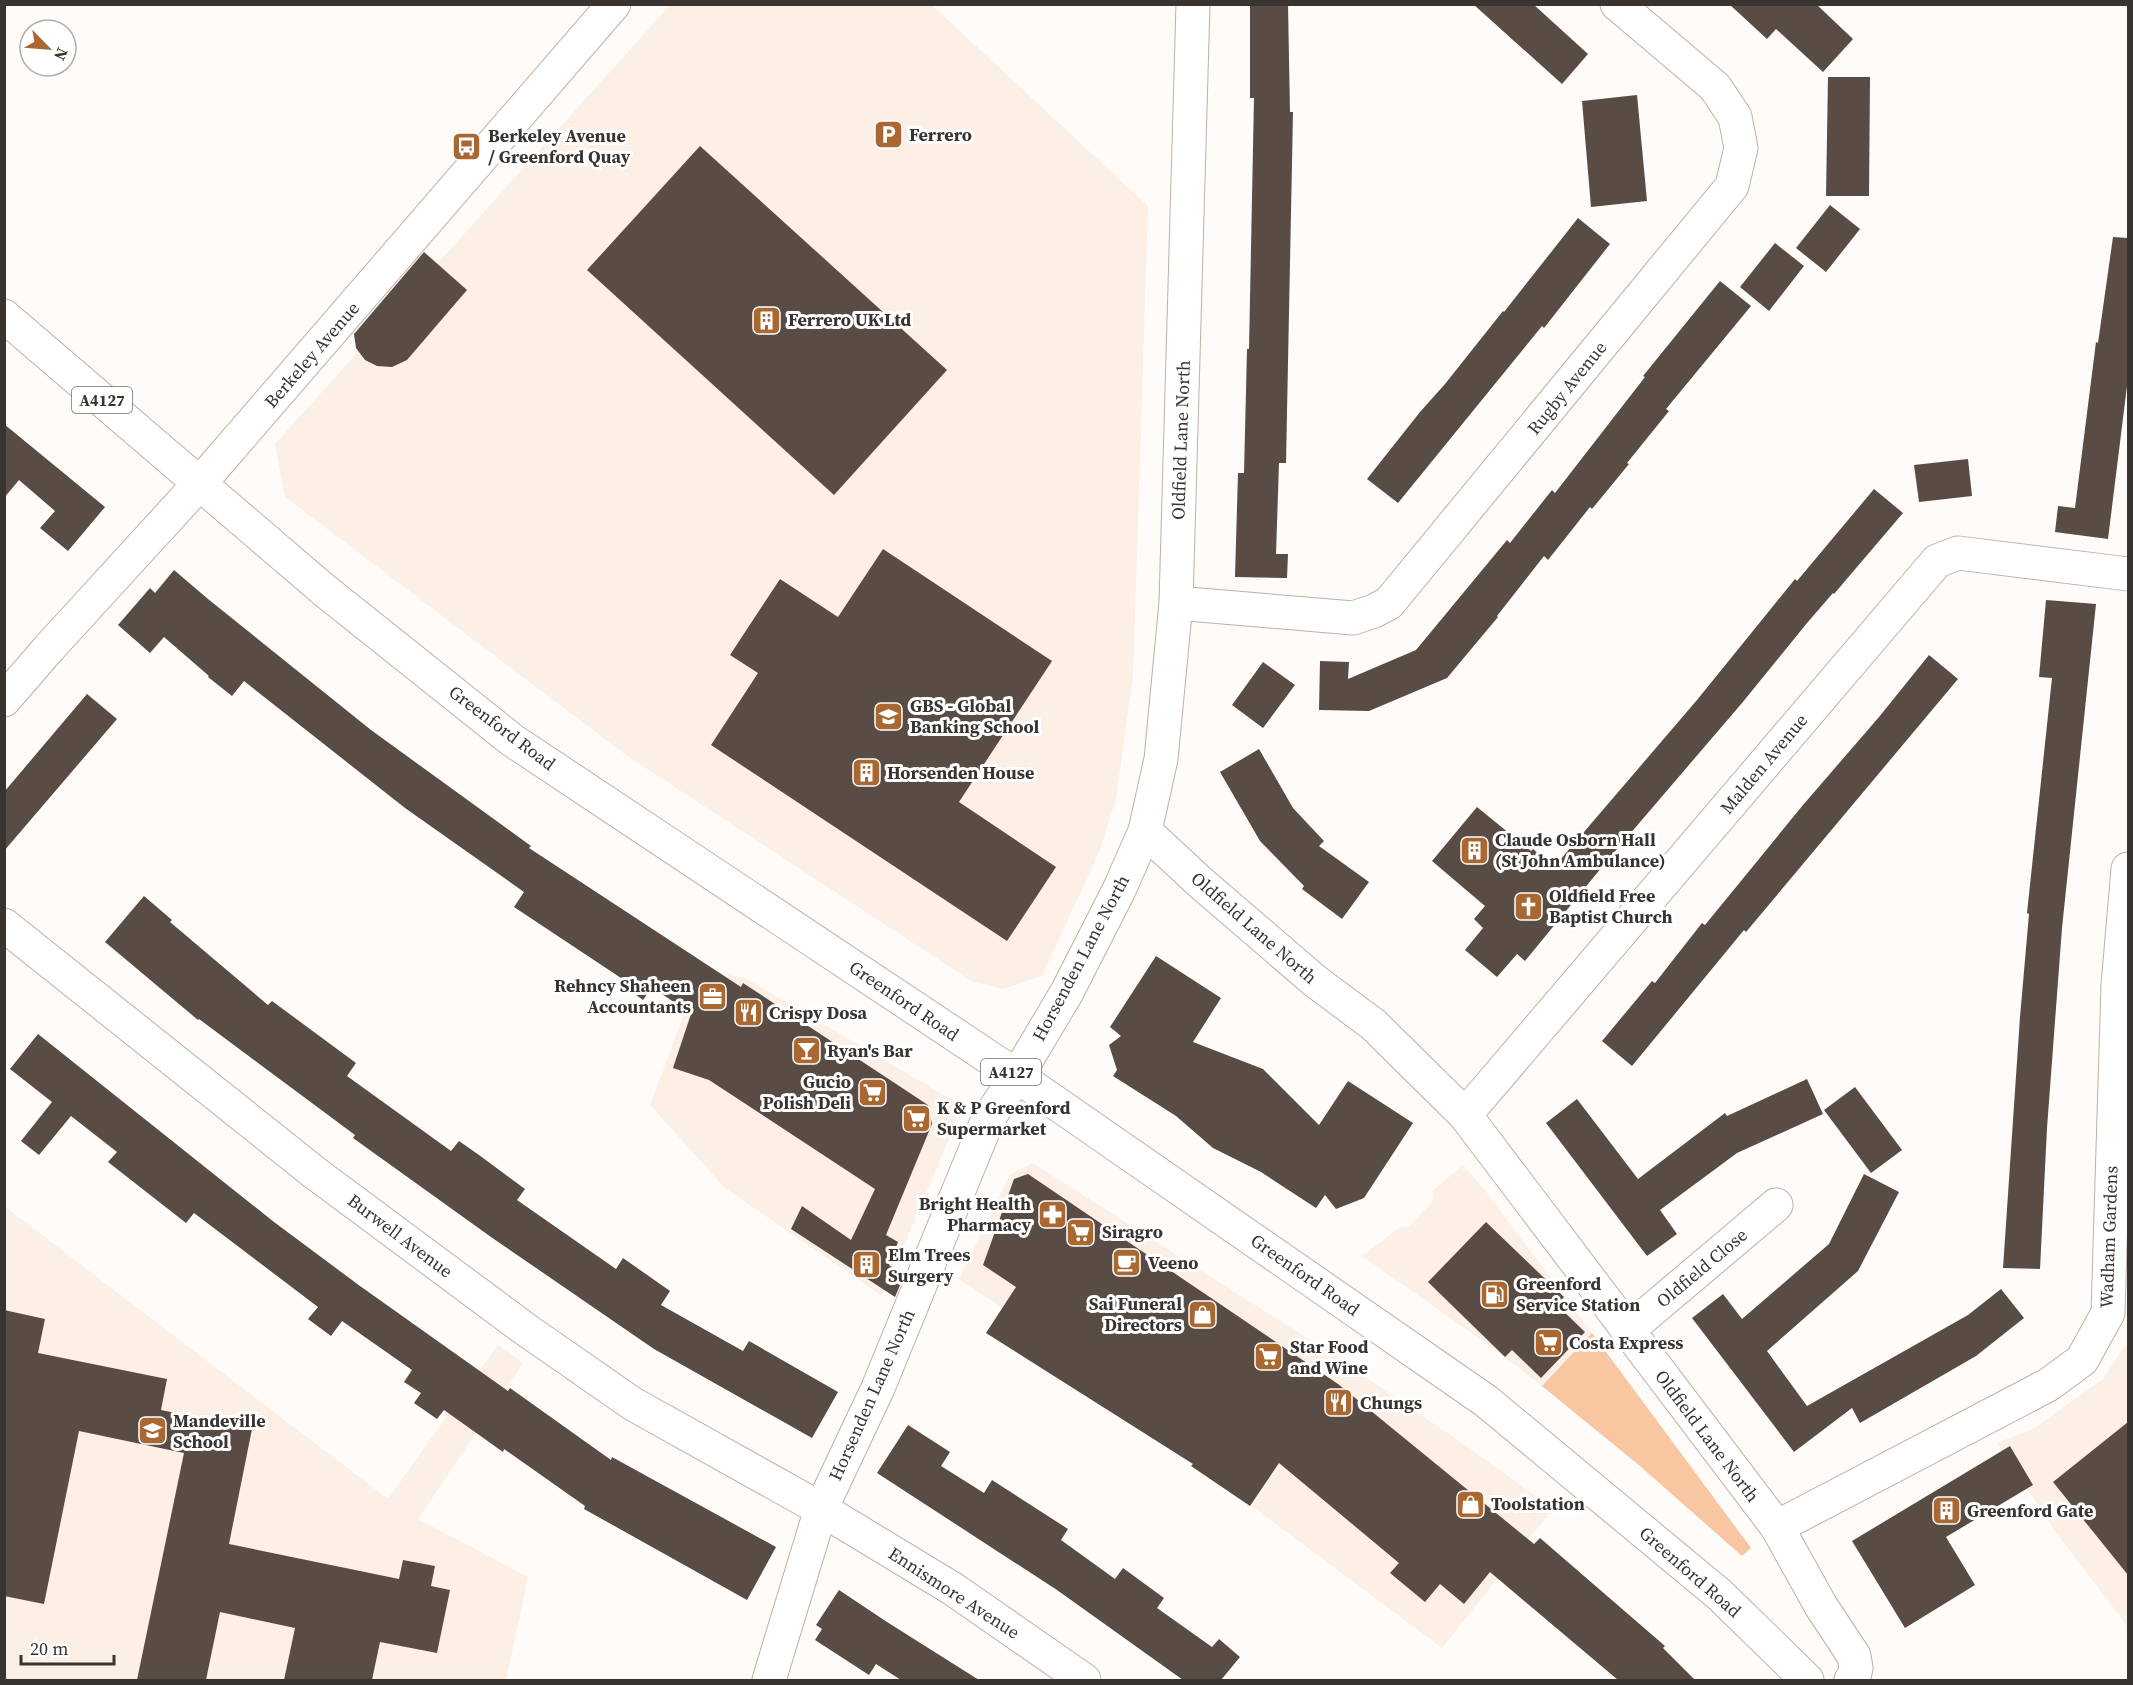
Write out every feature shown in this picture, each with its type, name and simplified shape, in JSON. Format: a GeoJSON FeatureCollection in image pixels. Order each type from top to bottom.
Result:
{"type":"FeatureCollection","features":[{"type":"Feature","properties":{"kind":"street","name":"Berkeley Avenue"},"geometry":{"type":"LineString","coordinates":[[4,700],[200,483],[614,4]]}},
{"type":"Feature","properties":{"kind":"street","name":"Oldfield Lane North"},"geometry":{"type":"LineString","coordinates":[[1193,4],[1176,603],[1161,759],[1145,831],[1201,883],[1315,981],[1374,1024],[1465,1115],[1777,1527],[1852,1668]]}},
{"type":"Feature","properties":{"kind":"street","name":"Rugby Avenue"},"geometry":{"type":"LineString","coordinates":[[1176,603],[1353,618],[1389,603],[1732,186],[1741,148],[1735,117],[1715,87],[1617,4]]}},
{"type":"Feature","properties":{"kind":"street","name":"Greenford Road"},"geometry":{"type":"LineString","coordinates":[[4,316],[324,590],[512,740],[1017,1076],[1486,1401],[1720,1595],[1807,1680]]}},
{"type":"Feature","properties":{"kind":"street","name":"Malden Avenue"},"geometry":{"type":"LineString","coordinates":[[1465,1115],[1937,561],[1958,553],[2128,574]]}},
{"type":"Feature","properties":{"kind":"street","name":"Horsenden Lane North"},"geometry":{"type":"LineString","coordinates":[[769,1680],[821,1509],[878,1388],[988,1119],[1017,1076],[1067,992],[1119,890],[1145,831]]}},
{"type":"Feature","properties":{"kind":"street","name":"Wadham Gardens"},"geometry":{"type":"LineString","coordinates":[[1777,1527],[2048,1385],[2082,1360],[2093,1343],[2108,1313],[2118,985],[2128,869]]}},
{"type":"Feature","properties":{"kind":"street","name":"Burwell Avenue"},"geometry":{"type":"LineString","coordinates":[[4,925],[315,1173],[525,1329],[633,1404],[821,1509]]}},
{"type":"Feature","properties":{"kind":"street","name":"Oldfield Close"},"geometry":{"type":"LineString","coordinates":[[1627,1331],[1776,1205]]}},
{"type":"Feature","properties":{"kind":"street","name":"Ennismore Avenue"},"geometry":{"type":"LineString","coordinates":[[821,1509],[953,1589],[1084,1680]]}},
{"type":"Feature","properties":{"kind":"shaded area"},"geometry":{"type":"Polygon","coordinates":[[[670,5],[932,5],[1148,206],[1133,676],[1116,799],[1100,850],[1042,976],[1003,989],[971,981],[626,755],[285,497],[275,444],[670,5]]]}},
{"type":"Feature","properties":{"kind":"shaded area"},"geometry":{"type":"Polygon","coordinates":[[[701,968],[745,978],[954,1101],[956,1123],[882,1296],[725,1188],[650,1105],[701,968]]]}},
{"type":"Feature","properties":{"kind":"shaded area"},"geometry":{"type":"Polygon","coordinates":[[[1033,1163],[1335,1356],[1475,1452],[1553,1509],[1442,1648],[1252,1506],[1268,1484],[959,1279],[1010,1175],[1033,1163]]]}},
{"type":"Feature","properties":{"kind":"shaded area"},"geometry":{"type":"Polygon","coordinates":[[[1463,1165],[1484,1189],[1592,1333],[1542,1386],[1497,1351],[1362,1256],[1399,1228],[1408,1227],[1433,1201],[1432,1191],[1463,1165]]]}},
{"type":"Feature","properties":{"kind":"shaded area","name":"Mandeville School"},"geometry":{"type":"Polygon","coordinates":[[[4,1206],[388,1499],[498,1345],[523,1363],[418,1519],[528,1577],[506,1680],[5,1680],[4,1206]]]}},
{"type":"Feature","properties":{"kind":"shaded area"},"geometry":{"type":"Polygon","coordinates":[[[1592,1333],[1751,1548],[1742,1556],[1640,1466],[1542,1386],[1592,1333]]]}},
{"type":"Feature","properties":{"kind":"shaded area"},"geometry":{"type":"Polygon","coordinates":[[[2125,1345],[2128,1347],[2128,1627],[2055,1531],[1997,1443],[2035,1428],[2103,1379],[2125,1345]]]}},
{"type":"Feature","properties":{"kind":"building"},"geometry":{"type":"Polygon","coordinates":[[[1250,4],[1288,4],[1290,112],[1293,112],[1286,463],[1279,463],[1276,554],[1288,554],[1287,578],[1235,577],[1238,473],[1244,473],[1247,349],[1249,349],[1254,98],[1250,98],[1250,4]]]}},
{"type":"Feature","properties":{"kind":"building"},"geometry":{"type":"Polygon","coordinates":[[[1473,4],[1533,4],[1588,54],[1562,84],[1473,4]]]}},
{"type":"Feature","properties":{"kind":"building"},"geometry":{"type":"Polygon","coordinates":[[[1729,4],[1816,4],[1853,39],[1823,72],[1776,29],[1767,39],[1729,4]]]}},
{"type":"Feature","properties":{"kind":"building"},"geometry":{"type":"Polygon","coordinates":[[[1828,77],[1870,77],[1869,196],[1826,196],[1828,77]]]}},
{"type":"Feature","properties":{"kind":"building"},"geometry":{"type":"Polygon","coordinates":[[[1637,95],[1647,201],[1591,207],[1582,101],[1637,95]]]}},
{"type":"Feature","properties":{"kind":"building","name":"Ferrero UK Ltd"},"geometry":{"type":"Polygon","coordinates":[[[700,146],[947,370],[834,495],[587,270],[700,146]]]}},
{"type":"Feature","properties":{"kind":"building"},"geometry":{"type":"Polygon","coordinates":[[[1830,205],[1860,229],[1826,272],[1796,248],[1830,205]]]}},
{"type":"Feature","properties":{"kind":"building"},"geometry":{"type":"Polygon","coordinates":[[[1578,218],[1610,244],[1544,328],[1542,326],[1398,503],[1367,479],[1578,218]]]}},
{"type":"Feature","properties":{"kind":"building"},"geometry":{"type":"Polygon","coordinates":[[[2113,237],[2128,238],[2128,378],[2108,539],[2055,532],[2058,506],[2075,508],[2096,342],[2098,343],[2113,237]]]}},
{"type":"Feature","properties":{"kind":"building"},"geometry":{"type":"Polygon","coordinates":[[[1775,243],[1804,266],[1769,311],[1740,287],[1775,243]]]}},
{"type":"Feature","properties":{"kind":"building"},"geometry":{"type":"Polygon","coordinates":[[[424,252],[467,290],[407,360],[392,367],[377,366],[365,360],[356,348],[354,334],[424,252]]]}},
{"type":"Feature","properties":{"kind":"building"},"geometry":{"type":"Polygon","coordinates":[[[1720,281],[1751,306],[1666,409],[1669,411],[1627,463],[1629,464],[1592,509],[1590,507],[1548,560],[1544,556],[1498,617],[1447,678],[1369,711],[1319,710],[1320,661],[1349,662],[1348,679],[1416,650],[1507,540],[1510,543],[1552,490],[1555,493],[1645,377],[1643,376],[1720,281]]]}},
{"type":"Feature","properties":{"kind":"building"},"geometry":{"type":"Polygon","coordinates":[[[4,424],[105,507],[68,551],[40,528],[55,511],[19,480],[4,498],[4,424]]]}},
{"type":"Feature","properties":{"kind":"building"},"geometry":{"type":"Polygon","coordinates":[[[1968,459],[1972,496],[1919,502],[1914,465],[1968,459]]]}},
{"type":"Feature","properties":{"kind":"building"},"geometry":{"type":"Polygon","coordinates":[[[1874,489],[1903,513],[1807,623],[1525,961],[1517,954],[1497,977],[1465,950],[1483,928],[1474,919],[1485,906],[1432,861],[1477,807],[1554,867],[1697,700],[1795,579],[1797,581],[1874,489]]]}},
{"type":"Feature","properties":{"kind":"building","name":"Horsenden House"},"geometry":{"type":"Polygon","coordinates":[[[883,549],[1052,661],[959,802],[1056,867],[1007,941],[711,745],[758,673],[730,655],[780,579],[838,617],[883,549]]]}},
{"type":"Feature","properties":{"kind":"building"},"geometry":{"type":"Polygon","coordinates":[[[174,570],[371,730],[531,846],[529,848],[741,987],[743,983],[928,1105],[932,1124],[886,1235],[898,1242],[889,1265],[904,1276],[895,1297],[791,1229],[802,1206],[851,1240],[875,1189],[709,1080],[673,1068],[691,1014],[652,987],[643,1000],[618,982],[621,978],[514,907],[524,892],[405,808],[244,681],[232,696],[164,637],[150,653],[118,625],[150,588],[155,593],[174,570]]]}},
{"type":"Feature","properties":{"kind":"building"},"geometry":{"type":"Polygon","coordinates":[[[2046,600],[2096,604],[2062,928],[2047,1128],[2040,1269],[2003,1268],[2029,914],[2027,913],[2052,678],[2039,677],[2046,600]]]}},
{"type":"Feature","properties":{"kind":"building"},"geometry":{"type":"Polygon","coordinates":[[[1929,655],[1958,679],[1746,932],[1744,930],[1632,1066],[1602,1041],[1652,981],[1655,983],[1702,923],[1705,925],[1929,655]]]}},
{"type":"Feature","properties":{"kind":"building"},"geometry":{"type":"Polygon","coordinates":[[[1263,662],[1295,685],[1263,728],[1232,705],[1263,662]]]}},
{"type":"Feature","properties":{"kind":"building"},"geometry":{"type":"Polygon","coordinates":[[[87,694],[117,719],[4,851],[4,792],[87,694]]]}},
{"type":"Feature","properties":{"kind":"building"},"geometry":{"type":"Polygon","coordinates":[[[1259,749],[1293,808],[1324,841],[1319,846],[1369,882],[1342,919],[1302,889],[1304,886],[1260,841],[1220,772],[1259,749]]]}},
{"type":"Feature","properties":{"kind":"building"},"geometry":{"type":"Polygon","coordinates":[[[144,896],[172,920],[170,922],[268,1005],[272,1001],[356,1063],[347,1076],[451,1151],[459,1141],[479,1155],[525,1189],[517,1200],[616,1269],[623,1258],[670,1291],[661,1305],[743,1351],[749,1341],[838,1392],[812,1438],[654,1349],[491,1237],[353,1138],[355,1135],[198,1020],[105,942],[144,896]]]}},
{"type":"Feature","properties":{"kind":"building"},"geometry":{"type":"Polygon","coordinates":[[[1156,956],[1221,998],[1193,1042],[1263,1069],[1319,1125],[1348,1081],[1413,1123],[1364,1198],[1336,1209],[1325,1195],[1316,1208],[1261,1172],[1213,1148],[1176,1116],[1113,1076],[1117,1070],[1109,1045],[1121,1036],[1110,1027],[1156,956]]]}},
{"type":"Feature","properties":{"kind":"building"},"geometry":{"type":"Polygon","coordinates":[[[38,1034],[274,1222],[508,1391],[510,1388],[611,1460],[612,1457],[776,1547],[747,1600],[584,1509],[585,1506],[444,1410],[437,1419],[414,1403],[421,1393],[404,1382],[412,1370],[342,1321],[331,1336],[308,1319],[318,1307],[194,1213],[186,1223],[108,1162],[117,1152],[71,1116],[39,1155],[21,1141],[52,1102],[10,1069],[38,1034]]]}},
{"type":"Feature","properties":{"kind":"building"},"geometry":{"type":"Polygon","coordinates":[[[1807,1079],[1823,1114],[1737,1153],[1660,1210],[1677,1234],[1647,1256],[1546,1123],[1577,1099],[1638,1179],[1725,1113],[1727,1116],[1807,1079]]]}},
{"type":"Feature","properties":{"kind":"building"},"geometry":{"type":"Polygon","coordinates":[[[1855,1087],[1902,1150],[1871,1173],[1824,1110],[1855,1087]]]}},
{"type":"Feature","properties":{"kind":"building"},"geometry":{"type":"Polygon","coordinates":[[[1028,1174],[1338,1384],[1534,1544],[1540,1538],[1665,1646],[1663,1648],[1695,1680],[1618,1680],[1490,1572],[1464,1604],[1440,1584],[1425,1602],[1390,1573],[1399,1563],[1279,1463],[1250,1506],[1191,1466],[1193,1464],[986,1333],[1016,1287],[983,1265],[1014,1179],[1028,1174]]]}},
{"type":"Feature","properties":{"kind":"building"},"geometry":{"type":"Polygon","coordinates":[[[1864,1174],[1899,1192],[1858,1271],[1767,1351],[1807,1406],[1968,1315],[2001,1289],[2024,1318],[1976,1356],[1860,1423],[1852,1408],[1794,1452],[1692,1318],[1723,1294],[1742,1319],[1829,1244],[1864,1174]]]}},
{"type":"Feature","properties":{"kind":"building"},"geometry":{"type":"Polygon","coordinates":[[[1486,1222],[1564,1297],[1557,1305],[1585,1332],[1541,1378],[1512,1350],[1505,1357],[1428,1282],[1486,1222]]]}},
{"type":"Feature","properties":{"kind":"building"},"geometry":{"type":"Polygon","coordinates":[[[4,1310],[45,1319],[38,1353],[167,1379],[161,1410],[252,1429],[229,1544],[399,1579],[403,1560],[435,1566],[431,1586],[450,1590],[437,1653],[380,1642],[372,1680],[284,1680],[295,1628],[220,1612],[206,1680],[137,1680],[184,1453],[79,1431],[44,1604],[4,1596],[4,1310]]]}},
{"type":"Feature","properties":{"kind":"building"},"geometry":{"type":"Polygon","coordinates":[[[2128,1422],[2128,1575],[2053,1482],[2128,1422]]]}},
{"type":"Feature","properties":{"kind":"building"},"geometry":{"type":"Polygon","coordinates":[[[908,1425],[950,1452],[941,1466],[984,1493],[992,1480],[1068,1529],[1061,1540],[1115,1579],[1123,1568],[1164,1598],[1157,1608],[1212,1647],[1219,1639],[1240,1657],[1221,1680],[1183,1680],[1057,1590],[877,1473],[908,1425]]]}},
{"type":"Feature","properties":{"kind":"building","name":"Greenford Gate"},"geometry":{"type":"Polygon","coordinates":[[[2010,1446],[2033,1485],[1946,1537],[1975,1585],[1905,1628],[1852,1541],[2010,1446]]]}},
{"type":"Feature","properties":{"kind":"building"},"geometry":{"type":"Polygon","coordinates":[[[839,1590],[979,1680],[901,1680],[876,1664],[869,1675],[815,1640],[822,1629],[816,1625],[839,1590]]]}},
{"type":"Feature","properties":{"kind":"place","name":"Ferrero"},"geometry":{"type":"Point","coordinates":[888,135]}},
{"type":"Feature","properties":{"kind":"place","name":"Berkeley Avenue / Greenford Quay"},"geometry":{"type":"Point","coordinates":[467,146]}},
{"type":"Feature","properties":{"kind":"place","name":"Ferrero UK Ltd"},"geometry":{"type":"Point","coordinates":[767,320]}},
{"type":"Feature","properties":{"kind":"place","name":"GBS - Global Banking School"},"geometry":{"type":"Point","coordinates":[889,716]}},
{"type":"Feature","properties":{"kind":"place","name":"Horsenden House"},"geometry":{"type":"Point","coordinates":[866,773]}},
{"type":"Feature","properties":{"kind":"place","name":"Claude Osborn Hall (St John Ambulance)"},"geometry":{"type":"Point","coordinates":[1474,850]}},
{"type":"Feature","properties":{"kind":"place","name":"Oldfield Free Baptist Church"},"geometry":{"type":"Point","coordinates":[1528,906]}},
{"type":"Feature","properties":{"kind":"place","name":"Rehncy Shaheen Accountants"},"geometry":{"type":"Point","coordinates":[712,996]}},
{"type":"Feature","properties":{"kind":"place","name":"Crispy Dosa"},"geometry":{"type":"Point","coordinates":[748,1013]}},
{"type":"Feature","properties":{"kind":"place","name":"Ryan's Bar"},"geometry":{"type":"Point","coordinates":[806,1051]}},
{"type":"Feature","properties":{"kind":"place","name":"Gucio Polish Deli"},"geometry":{"type":"Point","coordinates":[872,1092]}},
{"type":"Feature","properties":{"kind":"place","name":"K & P Greenford Supermarket"},"geometry":{"type":"Point","coordinates":[916,1118]}},
{"type":"Feature","properties":{"kind":"place","name":"Bright Health Pharmacy"},"geometry":{"type":"Point","coordinates":[1052,1214]}},
{"type":"Feature","properties":{"kind":"place","name":"Siragro"},"geometry":{"type":"Point","coordinates":[1081,1232]}},
{"type":"Feature","properties":{"kind":"place","name":"Veeno"},"geometry":{"type":"Point","coordinates":[1127,1263]}},
{"type":"Feature","properties":{"kind":"place","name":"Elm Trees Surgery"},"geometry":{"type":"Point","coordinates":[867,1265]}},
{"type":"Feature","properties":{"kind":"place","name":"Greenford Service Station"},"geometry":{"type":"Point","coordinates":[1495,1294]}},
{"type":"Feature","properties":{"kind":"place","name":"Sai Funeral Directors"},"geometry":{"type":"Point","coordinates":[1203,1314]}},
{"type":"Feature","properties":{"kind":"place","name":"Costa Express"},"geometry":{"type":"Point","coordinates":[1548,1343]}},
{"type":"Feature","properties":{"kind":"place","name":"Star Food and Wine"},"geometry":{"type":"Point","coordinates":[1269,1357]}},
{"type":"Feature","properties":{"kind":"place","name":"Chungs"},"geometry":{"type":"Point","coordinates":[1339,1403]}},
{"type":"Feature","properties":{"kind":"place","name":"Mandeville School"},"geometry":{"type":"Point","coordinates":[152,1431]}},
{"type":"Feature","properties":{"kind":"place","name":"Toolstation"},"geometry":{"type":"Point","coordinates":[1470,1504]}},
{"type":"Feature","properties":{"kind":"place","name":"Greenford Gate"},"geometry":{"type":"Point","coordinates":[1946,1511]}}]}
